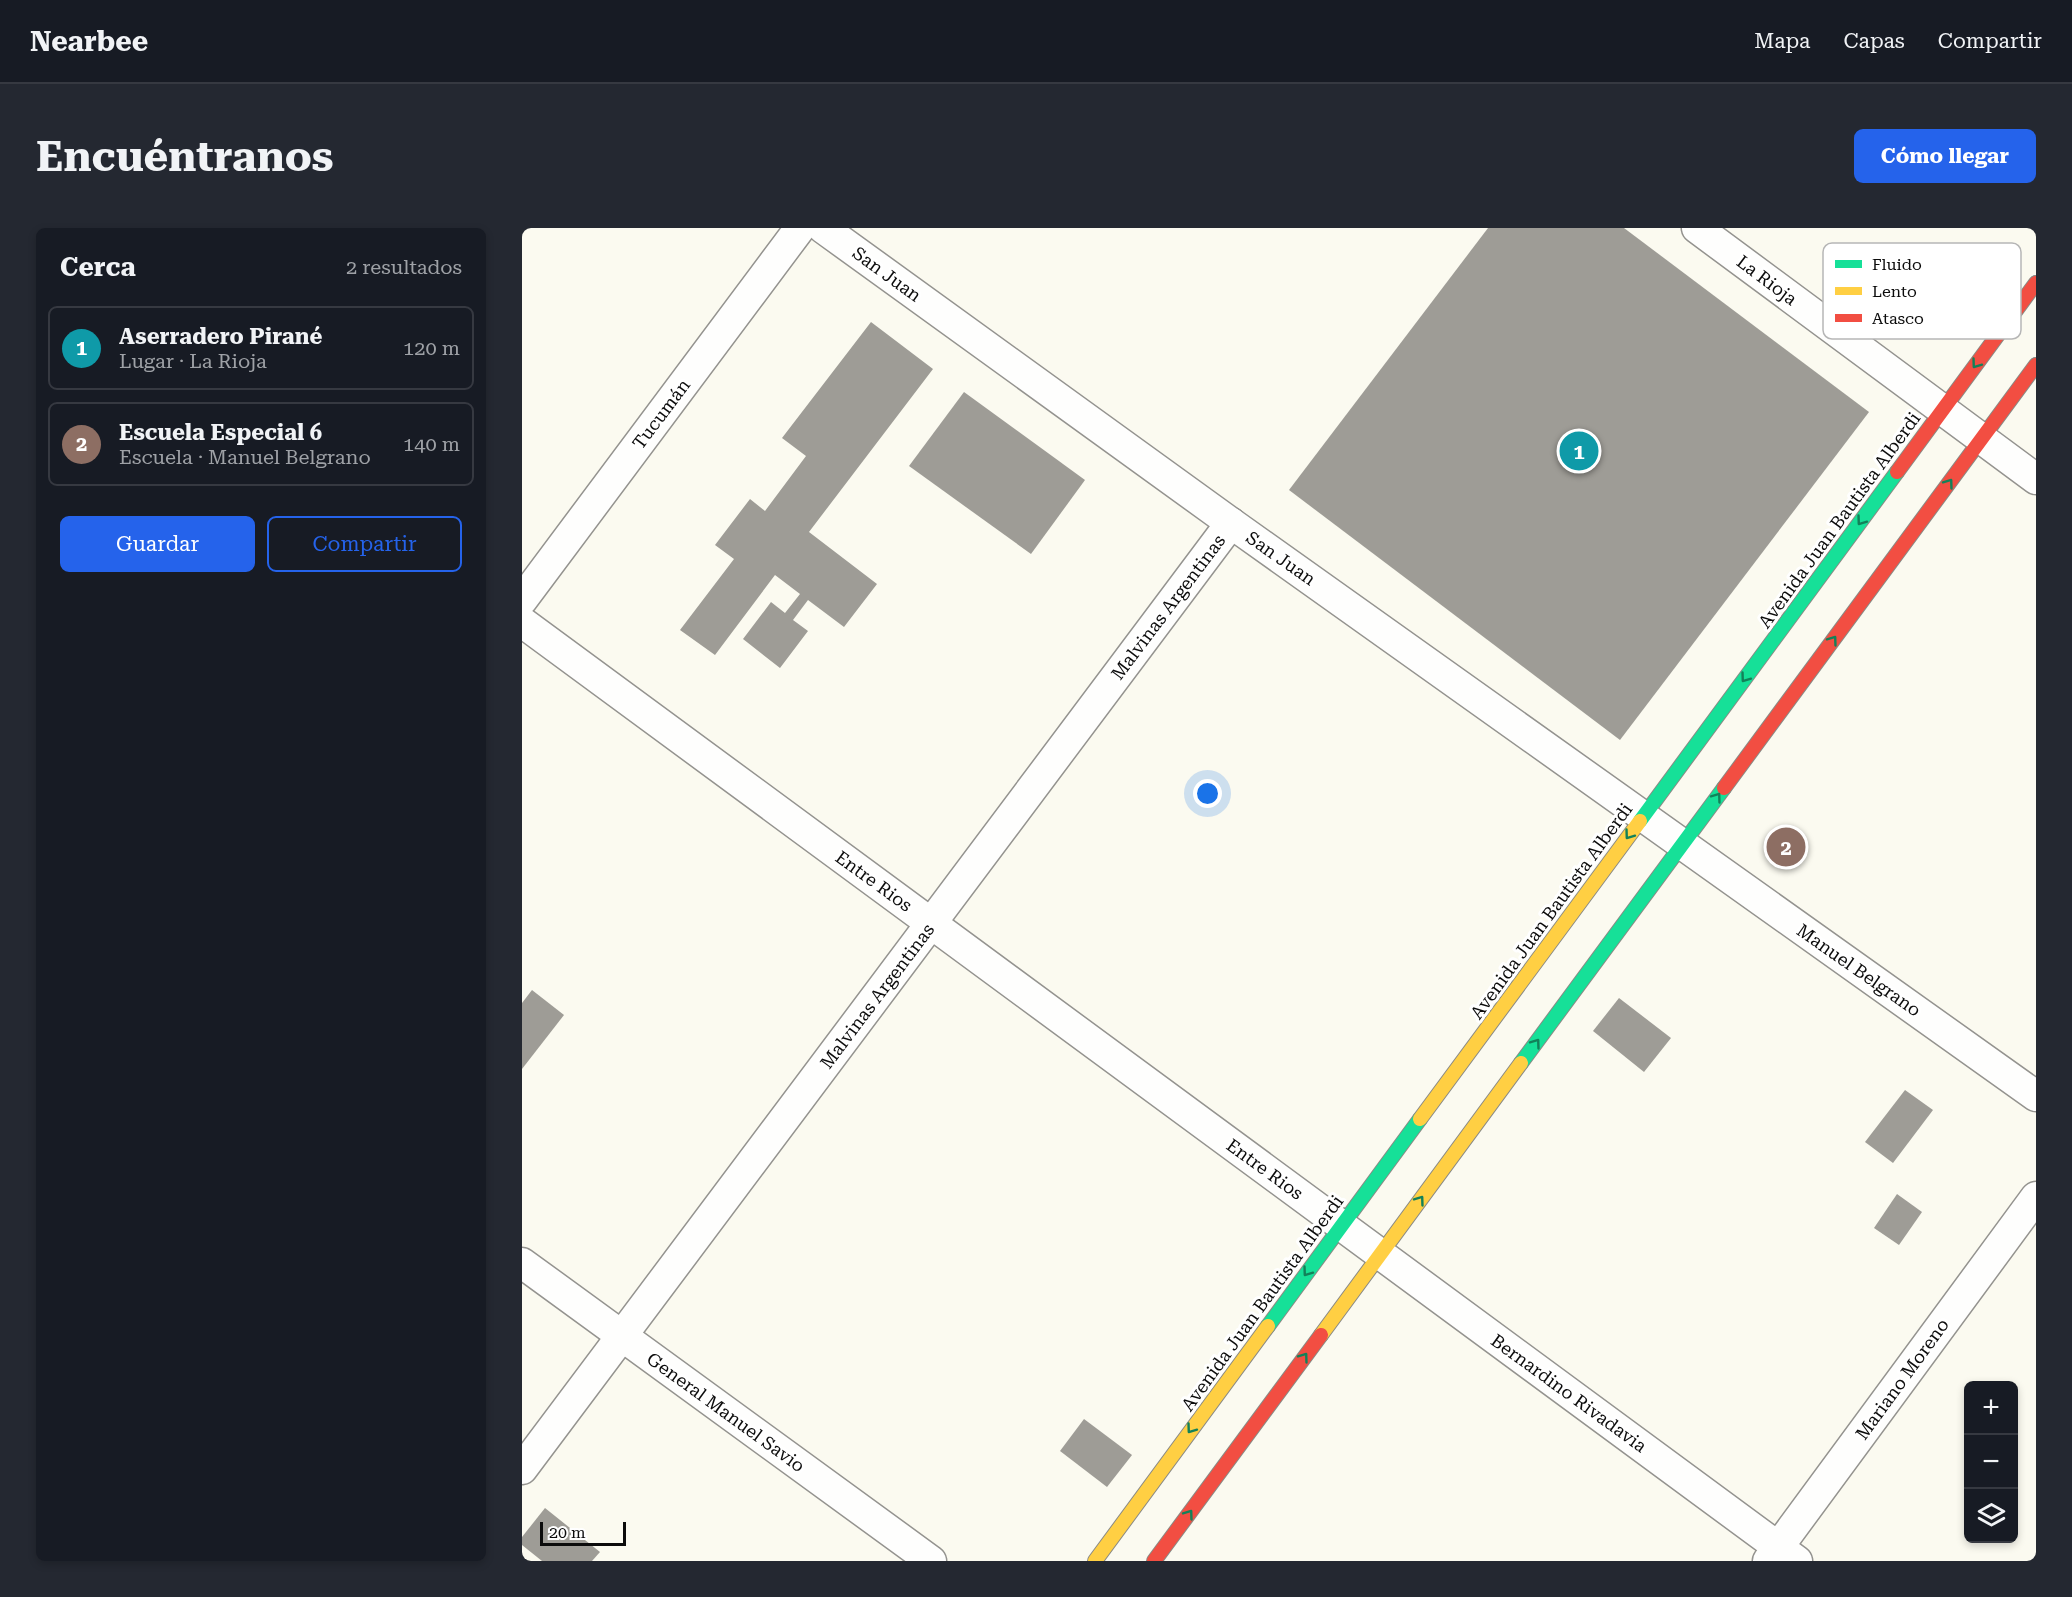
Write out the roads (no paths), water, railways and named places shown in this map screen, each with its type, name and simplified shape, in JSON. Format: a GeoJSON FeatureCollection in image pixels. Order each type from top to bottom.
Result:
{"type":"FeatureCollection","features":[{"type":"Feature","properties":{"kind":"street","name":"Tucumán"},"geometry":{"type":"LineString","coordinates":[[522,600],[800,228]]}},
{"type":"Feature","properties":{"kind":"street","name":"San Juan"},"geometry":{"type":"LineString","coordinates":[[823,228],[1683,844]]}},
{"type":"Feature","properties":{"kind":"street","name":"La Rioja"},"geometry":{"type":"LineString","coordinates":[[1697,228],[1823,322]]}},
{"type":"Feature","properties":{"kind":"street","name":"Avenida Juan Bautista Alberdi"},"geometry":{"type":"LineString","coordinates":[[2021,303],[2036,283]]}},
{"type":"Feature","properties":{"kind":"street","name":"La Rioja"},"geometry":{"type":"LineString","coordinates":[[1846,339],[2036,479]]}},
{"type":"Feature","properties":{"kind":"street","name":"Avenida Juan Bautista Alberdi"},"geometry":{"type":"LineString","coordinates":[[1095,1561],[1995,339]]}},
{"type":"Feature","properties":{"kind":"street"},"geometry":{"type":"LineString","coordinates":[[1154,1561],[2036,365]]}},
{"type":"Feature","properties":{"kind":"street","name":"Malvinas Argentinas"},"geometry":{"type":"LineString","coordinates":[[522,1469],[1232,523]]}},
{"type":"Feature","properties":{"kind":"street","name":"Entre Rios"},"geometry":{"type":"LineString","coordinates":[[522,622],[1342,1225]]}},
{"type":"Feature","properties":{"kind":"street","name":"Manuel Belgrano"},"geometry":{"type":"LineString","coordinates":[[1683,844],[2036,1096]]}},
{"type":"Feature","properties":{"kind":"street","name":"Mariano Moreno"},"geometry":{"type":"LineString","coordinates":[[1781,1556],[2036,1197]]}},
{"type":"Feature","properties":{"kind":"street","name":"Bernardino Rivadavia"},"geometry":{"type":"LineString","coordinates":[[1342,1225],[1781,1556]]}},
{"type":"Feature","properties":{"kind":"street","name":"General Manuel Savio"},"geometry":{"type":"LineString","coordinates":[[522,1263],[931,1561]]}},
{"type":"Feature","properties":{"kind":"place","name":"Aserradero Pirané"},"geometry":{"type":"Point","coordinates":[1579,451]}},
{"type":"Feature","properties":{"kind":"place","name":"Escuela Especial 6"},"geometry":{"type":"Point","coordinates":[1786,847]}}]}
